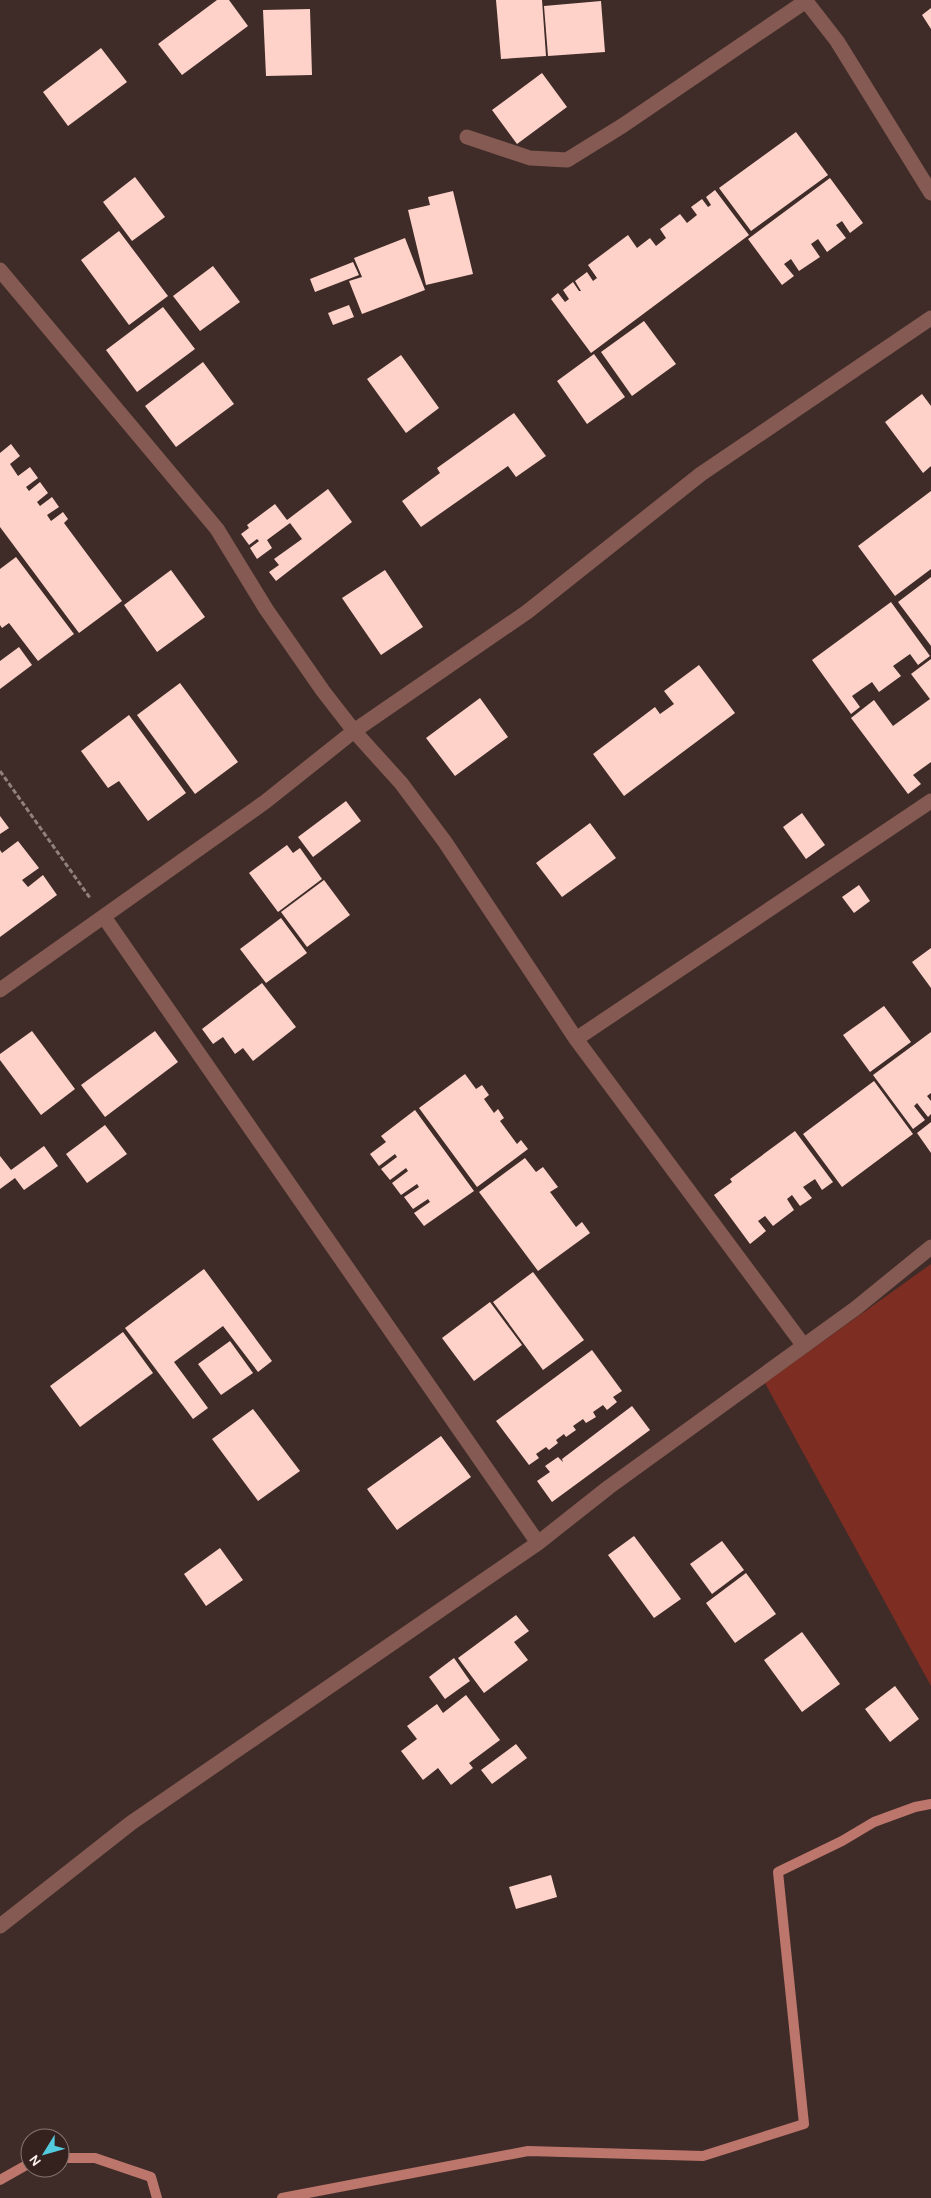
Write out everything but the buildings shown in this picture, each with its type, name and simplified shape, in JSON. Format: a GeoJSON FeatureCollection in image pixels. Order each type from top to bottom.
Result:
{"type":"FeatureCollection","features":[{"type":"Feature","properties":{"kind":"street"},"geometry":{"type":"LineString","coordinates":[[467,137],[530,158],[567,160],[622,126],[806,0],[836,41],[931,193]]}},
{"type":"Feature","properties":{"kind":"street"},"geometry":{"type":"LineString","coordinates":[[0,270],[217,529],[266,609],[323,691],[354,731],[401,782],[444,842],[576,1039],[804,1346]]}},
{"type":"Feature","properties":{"kind":"street"},"geometry":{"type":"LineString","coordinates":[[0,990],[265,802],[354,731],[527,612],[701,474],[931,318]]}},
{"type":"Feature","properties":{"kind":"street"},"geometry":{"type":"LineString","coordinates":[[576,1039],[931,801]]}},
{"type":"Feature","properties":{"kind":"street"},"geometry":{"type":"LineString","coordinates":[[104,917],[538,1543]]}},
{"type":"Feature","properties":{"kind":"street"},"geometry":{"type":"LineString","coordinates":[[0,1926],[131,1823],[538,1543],[856,1308],[931,1247]]}},
{"type":"Feature","properties":{"kind":"path"},"geometry":{"type":"LineString","coordinates":[[0,771],[104,917]]}},
{"type":"Feature","properties":{"kind":"shaded area"},"geometry":{"type":"Polygon","coordinates":[[[931,1264],[931,1686],[765,1383],[931,1264]]]}},
{"type":"Feature","properties":{"kind":"waterway"},"geometry":{"type":"LineString","coordinates":[[282,2198],[528,2151],[703,2156],[804,2124],[778,1872],[842,1841],[874,1822],[915,1807],[931,1804]]}},
{"type":"Feature","properties":{"kind":"waterway"},"geometry":{"type":"LineString","coordinates":[[70,2158],[95,2158],[151,2177],[157,2198]]}},
{"type":"Feature","properties":{"kind":"waterway"},"geometry":{"type":"LineString","coordinates":[[0,2180],[20,2169]]}}]}
